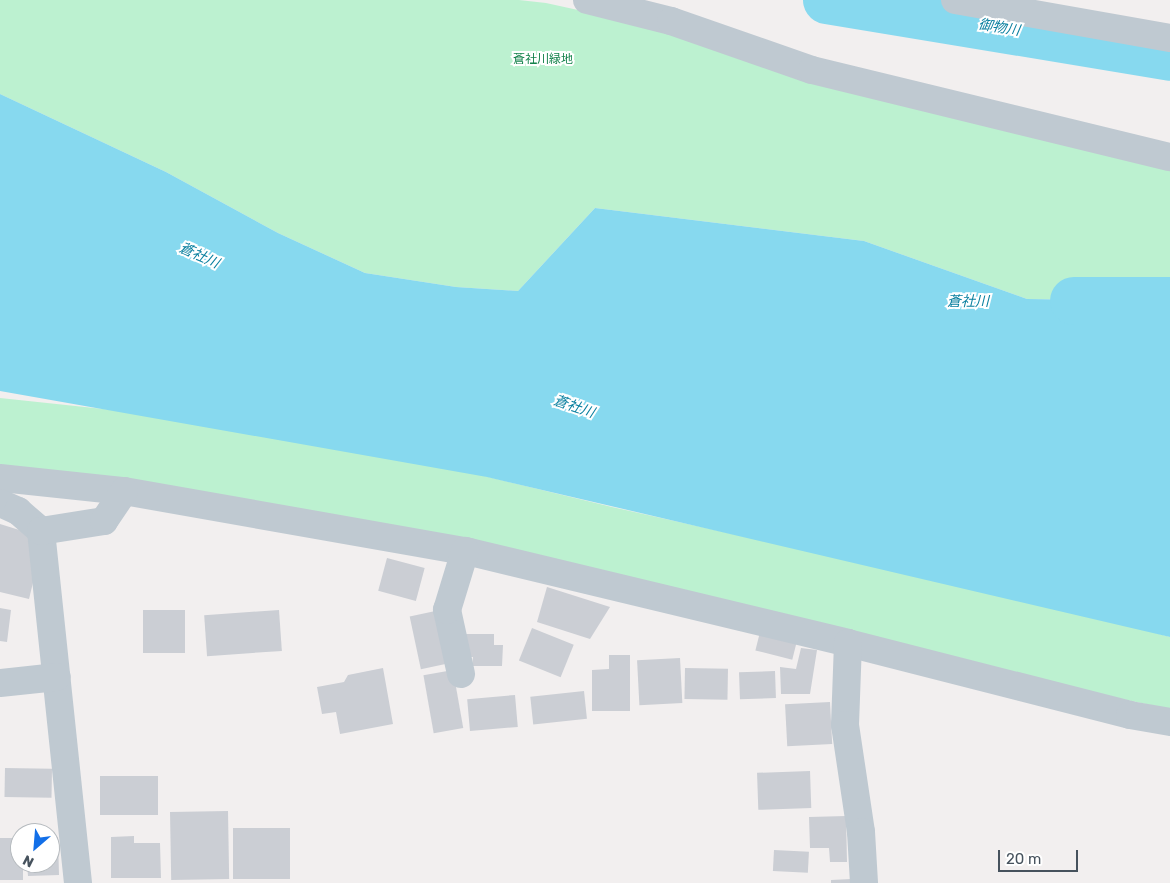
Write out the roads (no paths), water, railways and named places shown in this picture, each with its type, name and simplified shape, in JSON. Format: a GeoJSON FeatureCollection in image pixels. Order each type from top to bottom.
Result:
{"type":"FeatureCollection","features":[{"type":"Feature","properties":{"kind":"street"},"geometry":{"type":"LineString","coordinates":[[587,0],[671,21],[812,70],[1170,158]]}},
{"type":"Feature","properties":{"kind":"street"},"geometry":{"type":"LineString","coordinates":[[961,1],[1170,38]]}},
{"type":"Feature","properties":{"kind":"street"},"geometry":{"type":"LineString","coordinates":[[0,478],[124,491],[465,551],[848,643],[1130,715],[1170,722]]}},
{"type":"Feature","properties":{"kind":"street"},"geometry":{"type":"LineString","coordinates":[[42,531],[104,521],[124,491]]}},
{"type":"Feature","properties":{"kind":"street"},"geometry":{"type":"LineString","coordinates":[[0,503],[18,511],[42,531],[78,883]]}},
{"type":"Feature","properties":{"kind":"street"},"geometry":{"type":"LineString","coordinates":[[461,674],[447,610],[465,551]]}},
{"type":"Feature","properties":{"kind":"street"},"geometry":{"type":"LineString","coordinates":[[848,643],[845,725],[861,832],[864,883]]}},
{"type":"Feature","properties":{"kind":"street"},"geometry":{"type":"LineString","coordinates":[[0,684],[57,677]]}},
{"type":"Feature","properties":{"kind":"water"},"geometry":{"type":"Polygon","coordinates":[[[0,94],[166,172],[278,233],[365,273],[456,287],[518,291],[595,208],[864,241],[1027,299],[1170,301],[1170,637],[487,477],[0,391],[0,94]]]}},
{"type":"Feature","properties":{"kind":"waterway","name":"御物川"},"geometry":{"type":"LineString","coordinates":[[827,0],[1170,57]]}},
{"type":"Feature","properties":{"kind":"waterway","name":"蒼社川"},"geometry":{"type":"LineString","coordinates":[[1074,301],[1170,301]]}},
{"type":"Feature","properties":{"kind":"park label","name":"蒼社川緑地"},"geometry":{"type":"Point","coordinates":[543,60]}}]}
